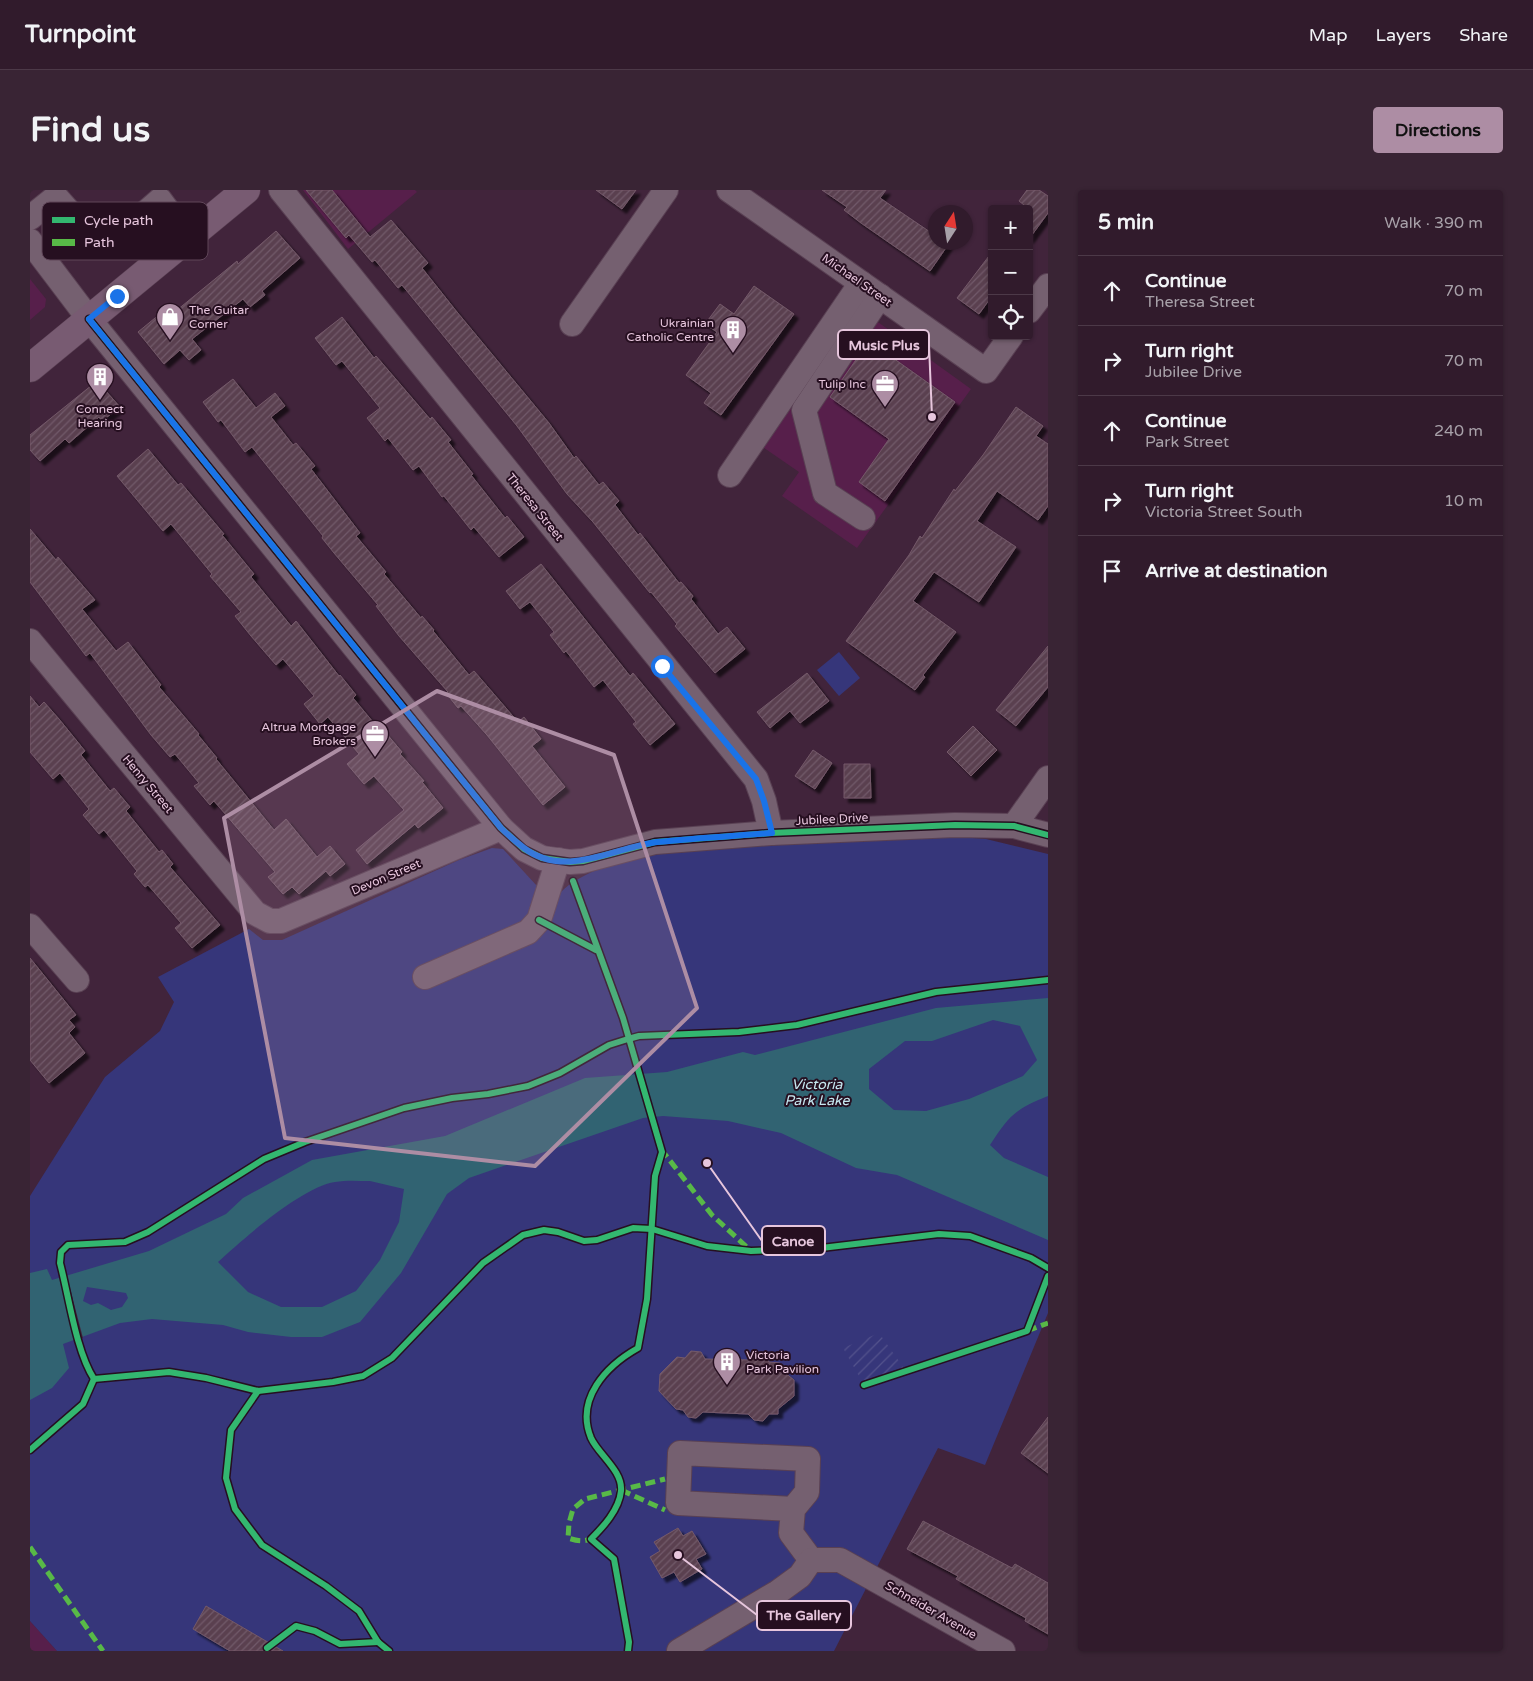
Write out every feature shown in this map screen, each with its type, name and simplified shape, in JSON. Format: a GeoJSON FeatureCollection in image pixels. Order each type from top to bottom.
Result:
{"type":"FeatureCollection","features":[{"type":"Feature","properties":{"kind":"main road"},"geometry":{"type":"LineString","coordinates":[[208,221],[246,190]]}},
{"type":"Feature","properties":{"kind":"main road"},"geometry":{"type":"LineString","coordinates":[[30,367],[161,260]]}},
{"type":"Feature","properties":{"kind":"street","name":"Theresa Street"},"geometry":{"type":"LineString","coordinates":[[281,190],[756,779],[772,833]]}},
{"type":"Feature","properties":{"kind":"street"},"geometry":{"type":"LineString","coordinates":[[572,324],[666,190]]}},
{"type":"Feature","properties":{"kind":"street","name":"Michael Street"},"geometry":{"type":"LineString","coordinates":[[729,190],[986,371],[1008,340]]}},
{"type":"Feature","properties":{"kind":"street"},"geometry":{"type":"LineString","coordinates":[[30,218],[42,207]]}},
{"type":"Feature","properties":{"kind":"street","name":"Jubilee Drive"},"geometry":{"type":"LineString","coordinates":[[31,243],[42,257]]}},
{"type":"Feature","properties":{"kind":"street","name":"Jubilee Drive"},"geometry":{"type":"LineString","coordinates":[[44,260],[89,319],[501,828],[524,849],[542,858],[583,861],[656,842],[772,833],[955,825],[1014,826],[1048,835]]}},
{"type":"Feature","properties":{"kind":"street"},"geometry":{"type":"LineString","coordinates":[[1033,306],[1048,286]]}},
{"type":"Feature","properties":{"kind":"street"},"geometry":{"type":"LineString","coordinates":[[730,475],[870,289]]}},
{"type":"Feature","properties":{"kind":"street"},"geometry":{"type":"LineString","coordinates":[[863,518],[825,493],[804,410],[870,289]]}},
{"type":"Feature","properties":{"kind":"street","name":"Henry Street"},"geometry":{"type":"LineString","coordinates":[[30,641],[255,913],[270,922]]}},
{"type":"Feature","properties":{"kind":"street"},"geometry":{"type":"LineString","coordinates":[[1014,826],[1048,778]]}},
{"type":"Feature","properties":{"kind":"street","name":"Devon Street"},"geometry":{"type":"LineString","coordinates":[[270,922],[282,921],[501,828]]}},
{"type":"Feature","properties":{"kind":"street"},"geometry":{"type":"LineString","coordinates":[[425,977],[528,932],[539,920],[558,860]]}},
{"type":"Feature","properties":{"kind":"street"},"geometry":{"type":"LineString","coordinates":[[30,926],[77,980]]}},
{"type":"Feature","properties":{"kind":"street"},"geometry":{"type":"LineString","coordinates":[[679,1651],[778,1592],[800,1576],[810,1560],[791,1533],[793,1510],[807,1492],[808,1459],[680,1453],[678,1503],[793,1510]]}},
{"type":"Feature","properties":{"kind":"street","name":"Schneider Avenue"},"geometry":{"type":"LineString","coordinates":[[810,1560],[840,1560],[1003,1651]]}},
{"type":"Feature","properties":{"kind":"highlighted area"},"geometry":{"type":"Polygon","coordinates":[[[437,691],[614,755],[697,1008],[535,1166],[285,1138],[224,818],[437,691]]]}},
{"type":"Feature","properties":{"kind":"shaded area"},"geometry":{"type":"Polygon","coordinates":[[[303,190],[415,190],[417,192],[348,249],[303,190]]]}},
{"type":"Feature","properties":{"kind":"shaded area"},"geometry":{"type":"Polygon","coordinates":[[[30,279],[46,299],[45,307],[30,320],[30,279]]]}},
{"type":"Feature","properties":{"kind":"shaded area"},"geometry":{"type":"Polygon","coordinates":[[[857,307],[971,389],[857,548],[782,496],[799,472],[760,445],[857,307]]]}},
{"type":"Feature","properties":{"kind":"shaded area"},"geometry":{"type":"Polygon","coordinates":[[[839,652],[860,678],[839,696],[817,670],[839,652]]]}},
{"type":"Feature","properties":{"kind":"shaded area"},"geometry":{"type":"Polygon","coordinates":[[[932,835],[986,839],[1048,854],[1048,1313],[985,1465],[938,1448],[834,1651],[57,1651],[30,1621],[30,1196],[105,1077],[160,1031],[174,1002],[158,977],[249,929],[263,940],[282,940],[459,860],[492,848],[503,849],[537,886],[561,892],[582,877],[609,866],[672,852],[706,848],[932,835]]]}},
{"type":"Feature","properties":{"kind":"shaded area"},"geometry":{"type":"Polygon","coordinates":[[[879,1333],[906,1371],[864,1385],[843,1348],[879,1333]]]}},
{"type":"Feature","properties":{"kind":"shaded area"},"geometry":{"type":"Polygon","coordinates":[[[30,1621],[57,1651],[30,1651],[30,1621]]]}},
{"type":"Feature","properties":{"kind":"water","name":"Victoria Park Lake"},"geometry":{"type":"Polygon","coordinates":[[[1048,998],[1048,1096],[1014,1114],[1002,1127],[990,1145],[1004,1158],[1048,1177],[1048,1240],[897,1175],[856,1168],[781,1133],[728,1121],[663,1116],[643,1118],[469,1178],[447,1194],[401,1273],[360,1322],[322,1337],[291,1337],[248,1332],[223,1325],[152,1319],[120,1323],[63,1344],[69,1368],[52,1388],[30,1400],[30,1273],[47,1269],[52,1280],[149,1251],[226,1214],[243,1198],[312,1160],[445,1136],[585,1078],[667,1072],[743,1052],[755,1055],[936,1008],[1048,998]],[[993,1020],[932,1041],[905,1041],[869,1069],[869,1089],[894,1110],[926,1111],[969,1099],[1023,1076],[1037,1060],[1020,1026],[993,1020]],[[370,1181],[335,1182],[306,1193],[274,1215],[218,1262],[248,1292],[281,1307],[322,1307],[356,1291],[380,1260],[399,1222],[404,1189],[370,1181]],[[87,1287],[83,1301],[91,1305],[98,1303],[111,1310],[122,1307],[128,1298],[126,1293],[87,1287]]]}},
{"type":"Feature","properties":{"kind":"pier"},"geometry":{"type":"Polygon","coordinates":[[[66,1273],[83,1338],[77,1341],[60,1275],[66,1273]]]}},
{"type":"Feature","properties":{"kind":"building"},"geometry":{"type":"Polygon","coordinates":[[[306,190],[332,190],[370,237],[391,220],[428,263],[422,268],[549,423],[574,458],[576,456],[599,485],[603,482],[619,501],[615,505],[638,535],[640,533],[679,583],[681,582],[693,596],[691,599],[718,634],[727,627],[745,649],[715,673],[675,626],[677,624],[651,592],[593,522],[567,494],[517,426],[402,285],[398,288],[375,260],[372,262],[349,235],[346,238],[306,190]]]}},
{"type":"Feature","properties":{"kind":"building"},"geometry":{"type":"Polygon","coordinates":[[[596,190],[636,190],[622,209],[596,190]]]}},
{"type":"Feature","properties":{"kind":"building"},"geometry":{"type":"Polygon","coordinates":[[[822,190],[886,190],[880,198],[928,231],[928,250],[945,250],[930,271],[844,210],[847,207],[822,190]]]}},
{"type":"Feature","properties":{"kind":"building"},"geometry":{"type":"Polygon","coordinates":[[[1027,190],[1039,190],[1048,196],[1048,213],[1033,234],[1033,205],[1024,205],[1019,201],[1027,190]]]}},
{"type":"Feature","properties":{"kind":"building"},"geometry":{"type":"Polygon","coordinates":[[[276,231],[300,258],[262,291],[265,295],[250,307],[243,299],[192,339],[201,350],[189,360],[180,350],[164,364],[138,332],[166,309],[171,315],[237,261],[238,264],[276,231]]]}},
{"type":"Feature","properties":{"kind":"building"},"geometry":{"type":"Polygon","coordinates":[[[988,257],[988,302],[979,314],[957,298],[988,257]]]}},
{"type":"Feature","properties":{"kind":"building","name":"Ukrainian Catholic Centre"},"geometry":{"type":"Polygon","coordinates":[[[754,286],[794,314],[721,415],[704,403],[711,393],[686,375],[717,332],[705,324],[720,304],[734,314],[754,286]]]}},
{"type":"Feature","properties":{"kind":"building"},"geometry":{"type":"Polygon","coordinates":[[[342,317],[374,358],[376,356],[430,419],[432,417],[451,440],[448,442],[473,474],[471,475],[505,518],[507,516],[524,537],[499,557],[474,527],[471,530],[444,496],[442,497],[419,466],[413,470],[388,438],[385,441],[367,418],[380,408],[342,361],[336,365],[315,338],[342,317]]]}},
{"type":"Feature","properties":{"kind":"building"},"geometry":{"type":"Polygon","coordinates":[[[869,341],[955,402],[885,501],[859,482],[889,439],[830,397],[869,341]]]}},
{"type":"Feature","properties":{"kind":"building"},"geometry":{"type":"Polygon","coordinates":[[[233,379],[256,408],[275,393],[285,406],[271,417],[293,445],[296,443],[315,466],[311,469],[360,533],[356,536],[386,572],[384,574],[421,618],[422,616],[434,630],[469,675],[474,671],[518,722],[524,717],[541,739],[532,746],[565,787],[543,805],[487,735],[461,706],[458,708],[446,693],[448,692],[399,636],[376,606],[378,605],[322,538],[323,536],[252,447],[245,452],[221,420],[218,422],[203,402],[233,379]]]}},
{"type":"Feature","properties":{"kind":"building"},"geometry":{"type":"Polygon","coordinates":[[[97,381],[120,407],[102,421],[99,417],[69,443],[65,439],[40,461],[30,450],[30,435],[97,381]]]}},
{"type":"Feature","properties":{"kind":"building"},"geometry":{"type":"Polygon","coordinates":[[[1016,407],[1043,426],[1036,436],[1048,444],[1048,506],[1038,520],[997,491],[977,521],[1016,547],[979,602],[934,572],[913,601],[956,632],[923,675],[925,677],[915,690],[846,641],[909,555],[920,536],[922,538],[954,489],[955,491],[983,455],[1016,407]]]}},
{"type":"Feature","properties":{"kind":"building"},"geometry":{"type":"Polygon","coordinates":[[[148,449],[178,485],[181,483],[224,534],[222,535],[254,574],[251,577],[291,626],[296,621],[356,695],[353,698],[383,734],[385,732],[402,752],[400,754],[424,781],[422,782],[443,808],[418,828],[415,824],[367,864],[356,850],[404,810],[374,776],[364,784],[347,764],[359,754],[328,717],[320,724],[304,704],[314,696],[283,659],[276,665],[251,636],[235,616],[241,612],[210,576],[212,574],[171,524],[163,531],[117,476],[148,449]]]}},
{"type":"Feature","properties":{"kind":"building"},"geometry":{"type":"Polygon","coordinates":[[[30,529],[56,560],[58,557],[95,600],[82,609],[116,651],[128,642],[161,685],[159,687],[199,734],[216,759],[274,830],[286,819],[317,857],[330,846],[345,864],[330,876],[326,871],[299,894],[292,887],[283,894],[268,877],[275,872],[214,801],[210,805],[194,786],[199,783],[175,754],[170,757],[151,735],[90,653],[86,656],[30,582],[30,529]]]}},
{"type":"Feature","properties":{"kind":"building"},"geometry":{"type":"Polygon","coordinates":[[[541,564],[630,676],[633,673],[675,724],[650,745],[633,724],[636,722],[603,680],[594,687],[566,651],[564,653],[550,635],[554,632],[530,602],[520,609],[506,591],[541,564]]]}},
{"type":"Feature","properties":{"kind":"building"},"geometry":{"type":"Polygon","coordinates":[[[1048,646],[1048,687],[1016,726],[996,710],[1048,646]]]}},
{"type":"Feature","properties":{"kind":"building"},"geometry":{"type":"Polygon","coordinates":[[[807,673],[829,701],[800,723],[790,711],[770,728],[757,712],[807,673]]]}},
{"type":"Feature","properties":{"kind":"building"},"geometry":{"type":"Polygon","coordinates":[[[30,696],[39,707],[44,702],[59,719],[85,751],[81,755],[110,791],[114,788],[130,807],[126,811],[159,852],[162,850],[173,864],[170,867],[220,925],[192,948],[175,928],[181,923],[148,885],[145,887],[134,874],[137,871],[104,830],[99,834],[83,815],[89,809],[60,773],[53,779],[30,752],[30,696]]]}},
{"type":"Feature","properties":{"kind":"building"},"geometry":{"type":"Polygon","coordinates":[[[973,726],[997,750],[971,776],[947,752],[973,726]]]}},
{"type":"Feature","properties":{"kind":"building"},"geometry":{"type":"Polygon","coordinates":[[[813,750],[832,763],[815,789],[795,776],[813,750]]]}},
{"type":"Feature","properties":{"kind":"building"},"geometry":{"type":"Polygon","coordinates":[[[844,764],[870,764],[871,798],[844,798],[844,764]]]}},
{"type":"Feature","properties":{"kind":"building"},"geometry":{"type":"Polygon","coordinates":[[[30,958],[76,1015],[69,1020],[75,1027],[69,1033],[85,1053],[49,1083],[30,1060],[30,958]]]}},
{"type":"Feature","properties":{"kind":"building","name":"Victoria Park Pavilion"},"geometry":{"type":"Polygon","coordinates":[[[691,1351],[701,1352],[705,1359],[751,1360],[755,1356],[766,1357],[769,1362],[780,1363],[779,1368],[794,1380],[794,1396],[778,1409],[778,1414],[769,1414],[763,1421],[754,1420],[748,1414],[703,1412],[696,1418],[688,1417],[683,1410],[676,1409],[659,1391],[660,1374],[677,1357],[685,1358],[691,1351]]]}},
{"type":"Feature","properties":{"kind":"building"},"geometry":{"type":"Polygon","coordinates":[[[1048,1417],[1048,1473],[1021,1453],[1048,1417]]]}},
{"type":"Feature","properties":{"kind":"building"},"geometry":{"type":"Polygon","coordinates":[[[923,1521],[1012,1568],[1015,1564],[1048,1583],[1048,1634],[1025,1621],[1026,1618],[956,1579],[958,1576],[907,1549],[923,1521]]]}},
{"type":"Feature","properties":{"kind":"building"},"geometry":{"type":"Polygon","coordinates":[[[678,1528],[683,1536],[692,1531],[706,1554],[696,1559],[702,1569],[680,1582],[674,1572],[662,1578],[650,1557],[660,1551],[654,1542],[678,1528]]]}},
{"type":"Feature","properties":{"kind":"building"},"geometry":{"type":"Polygon","coordinates":[[[206,1606],[283,1651],[230,1651],[193,1629],[206,1606]]]}},
{"type":"Feature","properties":{"kind":"marked path"},"geometry":{"type":"LineString","coordinates":[[661,1149],[712,1215],[750,1250]]}},
{"type":"Feature","properties":{"kind":"marked path"},"geometry":{"type":"LineString","coordinates":[[1027,1331],[1048,1323]]}},
{"type":"Feature","properties":{"kind":"marked path"},"geometry":{"type":"LineString","coordinates":[[594,1536],[578,1541],[568,1538],[569,1523],[573,1509],[585,1499],[665,1479]]}},
{"type":"Feature","properties":{"kind":"marked path"},"geometry":{"type":"LineString","coordinates":[[621,1490],[665,1510]]}},
{"type":"Feature","properties":{"kind":"marked path"},"geometry":{"type":"LineString","coordinates":[[30,1547],[103,1651]]}},
{"type":"Feature","properties":{"kind":"cycle path"},"geometry":{"type":"LineString","coordinates":[[89,319],[501,828],[524,849],[542,858],[570,862],[583,861],[655,842],[771,833],[955,825],[1014,826],[1048,835]]}},
{"type":"Feature","properties":{"kind":"cycle path"},"geometry":{"type":"LineString","coordinates":[[573,881],[623,1018],[662,1152],[655,1176],[647,1299],[638,1348],[626,1355],[605,1374],[596,1385],[590,1397],[587,1410],[587,1424],[591,1438],[614,1470],[621,1484],[620,1498],[614,1511],[591,1539],[614,1559],[629,1642],[628,1651]]}},
{"type":"Feature","properties":{"kind":"cycle path"},"geometry":{"type":"LineString","coordinates":[[539,920],[596,950]]}},
{"type":"Feature","properties":{"kind":"cycle path"},"geometry":{"type":"LineString","coordinates":[[94,1379],[82,1354],[78,1339],[60,1263],[61,1252],[68,1245],[125,1242],[148,1232],[264,1159],[305,1142],[404,1108],[528,1086],[560,1073],[609,1045],[639,1036],[739,1032],[797,1025],[936,992],[1048,980]]}},
{"type":"Feature","properties":{"kind":"cycle path"},"geometry":{"type":"LineString","coordinates":[[94,1379],[169,1372],[206,1378],[258,1391],[333,1382],[363,1376],[392,1358],[483,1263],[523,1235],[544,1230],[558,1232],[584,1241],[597,1240],[633,1228],[652,1229],[707,1246],[751,1251],[813,1249],[939,1234],[970,1236],[1031,1258],[1048,1268]]}},
{"type":"Feature","properties":{"kind":"cycle path"},"geometry":{"type":"LineString","coordinates":[[864,1385],[1027,1331],[1048,1276]]}},
{"type":"Feature","properties":{"kind":"cycle path"},"geometry":{"type":"LineString","coordinates":[[30,1450],[83,1404],[94,1379]]}},
{"type":"Feature","properties":{"kind":"cycle path"},"geometry":{"type":"LineString","coordinates":[[258,1391],[231,1430],[226,1478],[235,1509],[262,1545],[326,1586],[359,1611],[378,1642],[389,1651]]}},
{"type":"Feature","properties":{"kind":"cycle path"},"geometry":{"type":"LineString","coordinates":[[267,1648],[296,1626],[315,1631],[340,1644],[378,1642]]}},
{"type":"Feature","properties":{"kind":"place","name":"The Guitar Corner"},"geometry":{"type":"Point","coordinates":[170,341]}},
{"type":"Feature","properties":{"kind":"place","name":"Ukrainian Catholic Centre"},"geometry":{"type":"Point","coordinates":[733,354]}},
{"type":"Feature","properties":{"kind":"place","name":"Connect Hearing"},"geometry":{"type":"Point","coordinates":[100,401]}},
{"type":"Feature","properties":{"kind":"place","name":"Tulip Inc"},"geometry":{"type":"Point","coordinates":[885,408]}},
{"type":"Feature","properties":{"kind":"place","name":"Music Plus"},"geometry":{"type":"Point","coordinates":[932,417]}},
{"type":"Feature","properties":{"kind":"place","name":"Altrua Mortgage Brokers"},"geometry":{"type":"Point","coordinates":[375,758]}},
{"type":"Feature","properties":{"kind":"place","name":"Canoe"},"geometry":{"type":"Point","coordinates":[707,1163]}},
{"type":"Feature","properties":{"kind":"place","name":"Victoria Park Pavilion"},"geometry":{"type":"Point","coordinates":[727,1386]}},
{"type":"Feature","properties":{"kind":"place","name":"The Gallery"},"geometry":{"type":"Point","coordinates":[678,1555]}},
{"type":"Feature","properties":{"kind":"route"},"geometry":{"type":"LineString","coordinates":[[117,296],[89,319],[501,828],[524,849],[542,858],[570,862],[583,861],[656,842],[772,833],[756,779],[662,666]]}}]}
